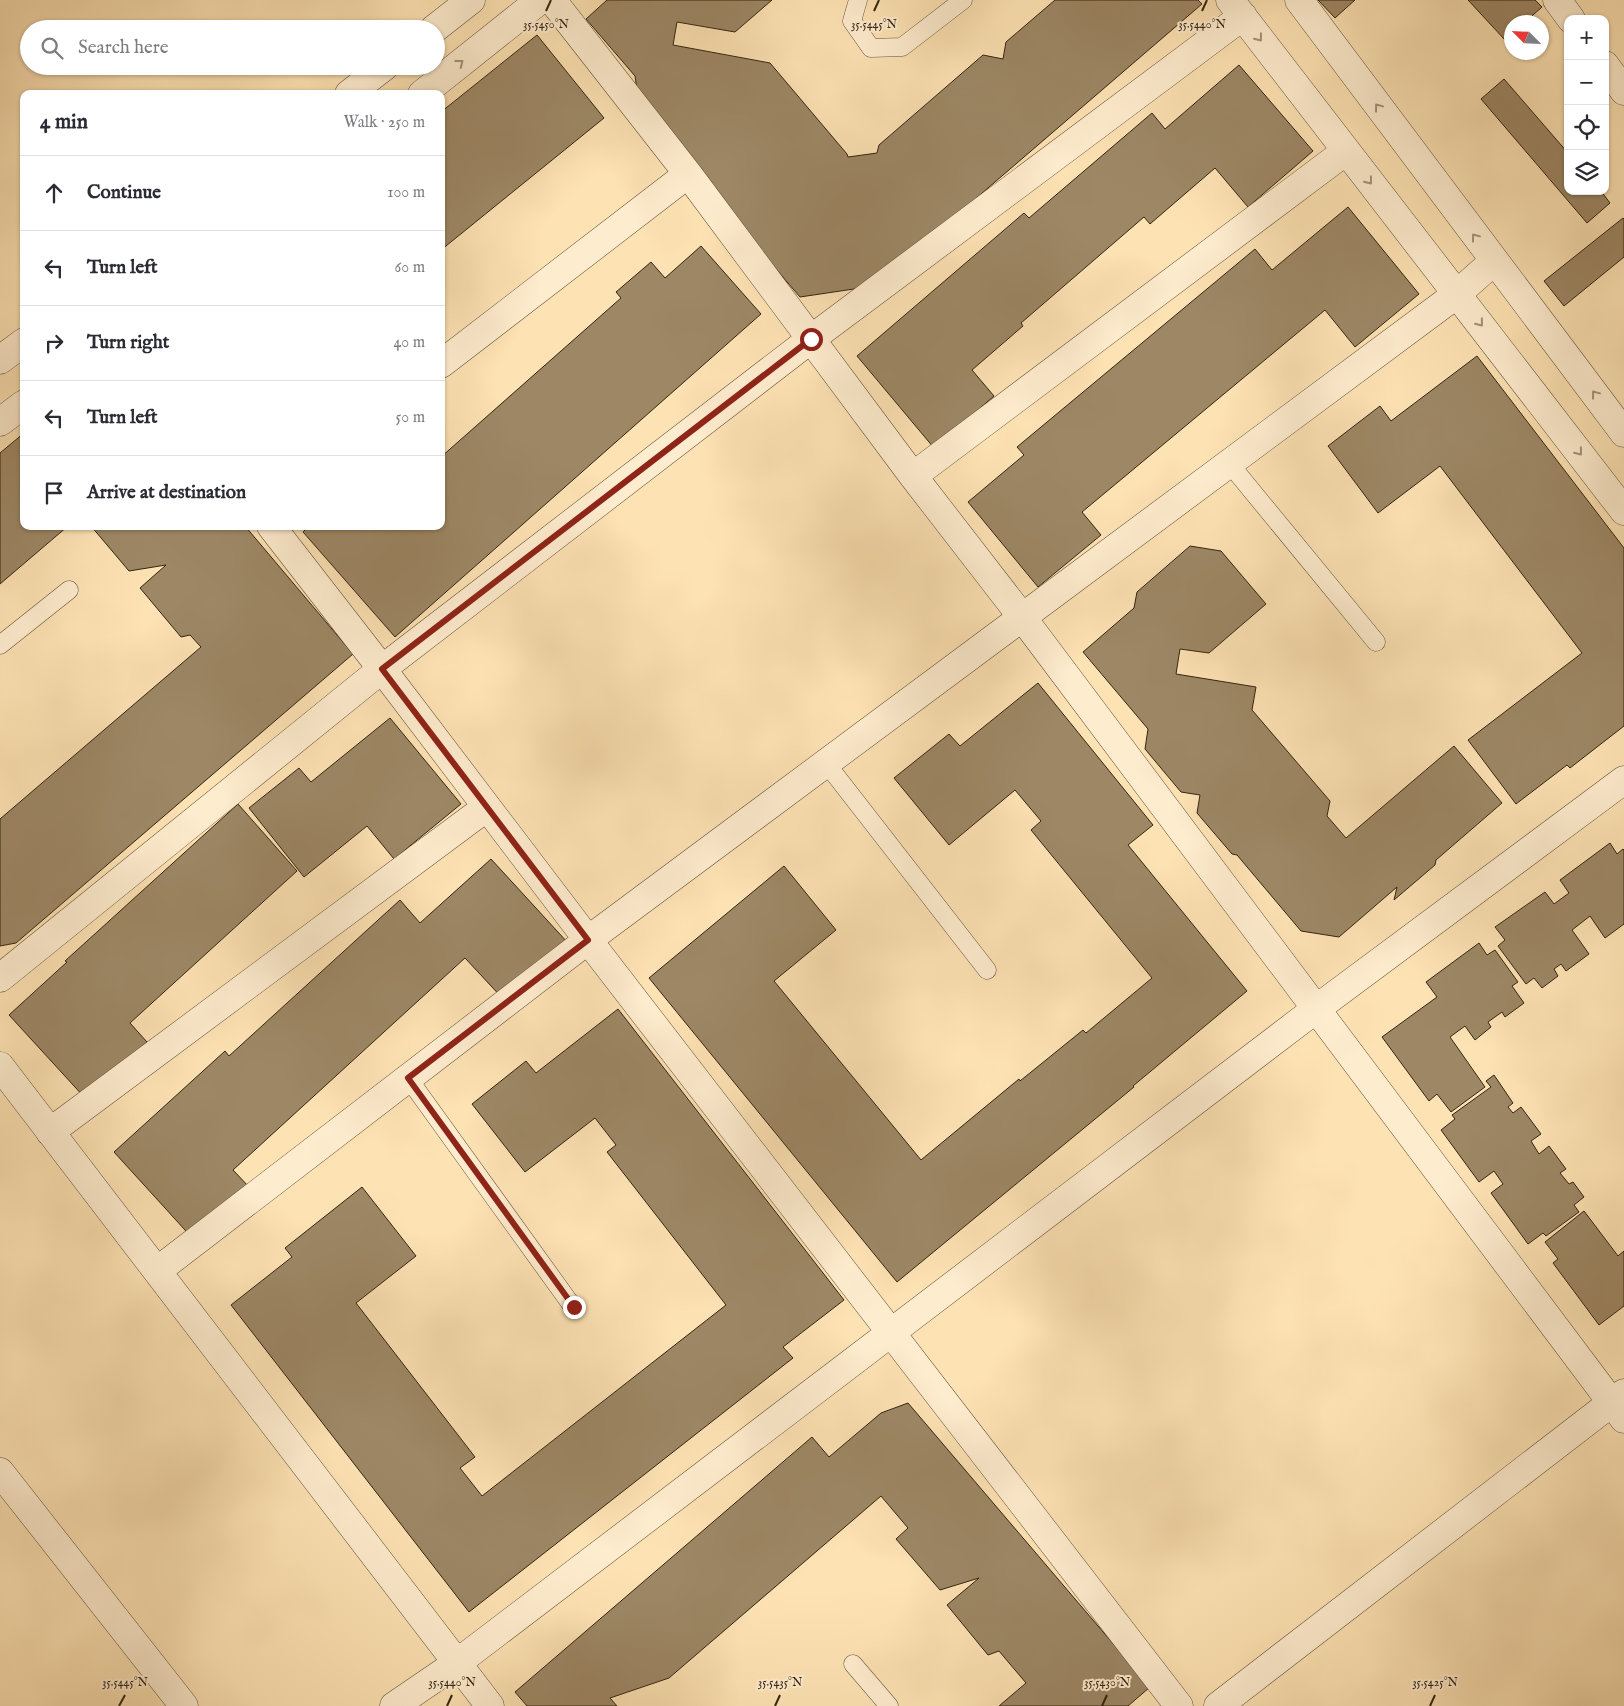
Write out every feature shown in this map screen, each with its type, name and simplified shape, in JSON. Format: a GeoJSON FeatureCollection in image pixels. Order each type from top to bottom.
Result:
{"type":"FeatureCollection","features":[{"type":"Feature","properties":{"kind":"street"},"geometry":{"type":"LineString","coordinates":[[445,20],[471,0]]}},
{"type":"Feature","properties":{"kind":"street"},"geometry":{"type":"LineString","coordinates":[[427,90],[540,0]]}},
{"type":"Feature","properties":{"kind":"street"},"geometry":{"type":"LineString","coordinates":[[552,0],[688,174],[913,476],[1620,1405],[1218,1706]]}},
{"type":"Feature","properties":{"kind":"street"},"geometry":{"type":"LineString","coordinates":[[1299,0],[1624,433]]}},
{"type":"Feature","properties":{"kind":"street"},"geometry":{"type":"LineString","coordinates":[[1557,0],[1568,15]]}},
{"type":"Feature","properties":{"kind":"street"},"geometry":{"type":"LineString","coordinates":[[0,978],[382,669],[811,339],[1236,8],[1624,511]]}},
{"type":"Feature","properties":{"kind":"street"},"geometry":{"type":"LineString","coordinates":[[1609,71],[1624,91]]}},
{"type":"Feature","properties":{"kind":"street"},"geometry":{"type":"LineString","coordinates":[[354,90],[373,75]]}},
{"type":"Feature","properties":{"kind":"street"},"geometry":{"type":"LineString","coordinates":[[913,476],[1346,151]]}},
{"type":"Feature","properties":{"kind":"street"},"geometry":{"type":"LineString","coordinates":[[445,361],[688,174]]}},
{"type":"Feature","properties":{"kind":"street"},"geometry":{"type":"LineString","coordinates":[[156,1271],[588,940],[1457,294],[1494,261]]}},
{"type":"Feature","properties":{"kind":"street"},"geometry":{"type":"LineString","coordinates":[[0,360],[20,345]]}},
{"type":"Feature","properties":{"kind":"street"},"geometry":{"type":"LineString","coordinates":[[0,422],[20,407]]}},
{"type":"Feature","properties":{"kind":"street"},"geometry":{"type":"LineString","coordinates":[[273,530],[1180,1706]]}},
{"type":"Feature","properties":{"kind":"street"},"geometry":{"type":"LineString","coordinates":[[394,1706],[456,1663],[1316,1008],[1624,780]]}},
{"type":"Feature","properties":{"kind":"street"},"geometry":{"type":"LineString","coordinates":[[50,1132],[487,807]]}},
{"type":"Feature","properties":{"kind":"street"},"geometry":{"type":"LineString","coordinates":[[0,1066],[490,1706]]}},
{"type":"Feature","properties":{"kind":"street"},"geometry":{"type":"LineString","coordinates":[[0,1472],[184,1706]]}},
{"type":"Feature","properties":{"kind":"lane"},"geometry":{"type":"LineString","coordinates":[[858,0],[852,21],[871,48],[902,47],[963,0]]}},
{"type":"Feature","properties":{"kind":"lane"},"geometry":{"type":"LineString","coordinates":[[1229,463],[1376,642]]}},
{"type":"Feature","properties":{"kind":"lane"},"geometry":{"type":"LineString","coordinates":[[0,645],[69,590]]}},
{"type":"Feature","properties":{"kind":"lane"},"geometry":{"type":"LineString","coordinates":[[826,763],[987,970]]}},
{"type":"Feature","properties":{"kind":"lane"},"geometry":{"type":"LineString","coordinates":[[408,1078],[574,1307]]}},
{"type":"Feature","properties":{"kind":"lane"},"geometry":{"type":"LineString","coordinates":[[853,1664],[889,1706]]}},
{"type":"Feature","properties":{"kind":"building"},"geometry":{"type":"Polygon","coordinates":[[[607,0],[772,0],[735,32],[677,22],[673,45],[770,63],[848,157],[877,153],[879,145],[983,55],[1003,59],[1006,42],[1055,0],[1198,0],[1202,4],[874,286],[800,297],[640,110],[635,76],[586,19],[607,0]]]}},
{"type":"Feature","properties":{"kind":"building"},"geometry":{"type":"Polygon","coordinates":[[[1318,0],[1355,0],[1335,18],[1318,0]]]}},
{"type":"Feature","properties":{"kind":"building"},"geometry":{"type":"Polygon","coordinates":[[[1468,0],[1535,0],[1542,7],[1533,15],[1504,15],[1504,39],[1468,0]]]}},
{"type":"Feature","properties":{"kind":"building"},"geometry":{"type":"Polygon","coordinates":[[[537,35],[604,118],[445,247],[445,109],[537,35]]]}},
{"type":"Feature","properties":{"kind":"building"},"geometry":{"type":"Polygon","coordinates":[[[1239,65],[1313,151],[1248,207],[1215,168],[1150,224],[1144,217],[1021,323],[1023,326],[972,370],[994,396],[934,448],[857,356],[1024,213],[1029,218],[1152,113],[1165,129],[1239,65]]]}},
{"type":"Feature","properties":{"kind":"building"},"geometry":{"type":"Polygon","coordinates":[[[1504,79],[1564,148],[1564,195],[1604,195],[1610,203],[1587,223],[1481,99],[1504,79]]]}},
{"type":"Feature","properties":{"kind":"building"},"geometry":{"type":"Polygon","coordinates":[[[1348,207],[1419,294],[1355,347],[1325,310],[1082,512],[1101,535],[1038,587],[968,502],[1024,455],[1017,447],[1255,249],[1272,270],[1348,207]]]}},
{"type":"Feature","properties":{"kind":"building"},"geometry":{"type":"Polygon","coordinates":[[[1623,218],[1624,257],[1564,306],[1544,281],[1623,218]]]}},
{"type":"Feature","properties":{"kind":"building"},"geometry":{"type":"Polygon","coordinates":[[[701,246],[761,314],[395,637],[303,532],[305,530],[445,530],[445,453],[621,298],[616,292],[651,262],[665,278],[701,246]]]}},
{"type":"Feature","properties":{"kind":"building"},"geometry":{"type":"Polygon","coordinates":[[[1477,356],[1624,548],[1624,726],[1570,768],[1567,765],[1516,804],[1468,740],[1582,653],[1440,466],[1378,513],[1328,446],[1380,406],[1391,421],[1477,356]]]}},
{"type":"Feature","properties":{"kind":"building"},"geometry":{"type":"Polygon","coordinates":[[[20,436],[20,530],[63,530],[0,584],[0,453],[20,436]]]}},
{"type":"Feature","properties":{"kind":"building"},"geometry":{"type":"Polygon","coordinates":[[[94,530],[248,530],[353,654],[16,943],[0,946],[0,819],[201,647],[190,635],[181,637],[140,588],[166,565],[129,571],[94,530]]]}},
{"type":"Feature","properties":{"kind":"building"},"geometry":{"type":"Polygon","coordinates":[[[1190,546],[1221,551],[1266,604],[1209,653],[1180,649],[1176,674],[1256,687],[1252,710],[1330,801],[1327,816],[1346,838],[1454,746],[1502,803],[1436,860],[1435,865],[1394,900],[1397,887],[1339,937],[1301,931],[1237,855],[1232,854],[1197,813],[1200,795],[1181,792],[1145,749],[1148,729],[1083,652],[1134,608],[1137,592],[1190,546]]]}},
{"type":"Feature","properties":{"kind":"building"},"geometry":{"type":"Polygon","coordinates":[[[1038,683],[1153,825],[1128,845],[1247,991],[1134,1087],[897,1282],[649,978],[784,866],[836,930],[774,981],[921,1160],[1019,1079],[1020,1081],[1083,1030],[1086,1033],[1152,978],[1031,830],[1041,821],[1015,790],[949,845],[894,778],[949,734],[960,746],[1038,683]]]}},
{"type":"Feature","properties":{"kind":"building"},"geometry":{"type":"Polygon","coordinates":[[[390,718],[461,804],[394,859],[367,826],[304,877],[249,808],[299,768],[311,782],[390,718]]]}},
{"type":"Feature","properties":{"kind":"building"},"geometry":{"type":"Polygon","coordinates":[[[238,804],[297,871],[130,1023],[147,1042],[85,1098],[9,1015],[67,962],[65,961],[238,804]]]}},
{"type":"Feature","properties":{"kind":"building"},"geometry":{"type":"Polygon","coordinates":[[[1610,843],[1617,854],[1624,850],[1624,924],[1605,938],[1590,916],[1572,930],[1589,954],[1566,971],[1561,964],[1554,969],[1558,976],[1542,988],[1534,978],[1526,984],[1498,946],[1505,940],[1495,927],[1545,892],[1554,904],[1569,893],[1560,880],[1610,843]]]}},
{"type":"Feature","properties":{"kind":"building"},"geometry":{"type":"Polygon","coordinates":[[[491,859],[568,943],[505,1001],[465,958],[233,1170],[251,1189],[195,1241],[114,1152],[225,1051],[229,1056],[400,900],[420,923],[491,859]]]}},
{"type":"Feature","properties":{"kind":"building"},"geometry":{"type":"Polygon","coordinates":[[[1479,943],[1487,955],[1495,950],[1518,982],[1512,986],[1524,1003],[1505,1017],[1502,1012],[1488,1022],[1491,1027],[1475,1040],[1465,1026],[1450,1037],[1485,1087],[1451,1112],[1437,1094],[1429,1101],[1382,1037],[1437,997],[1426,982],[1479,943]]]}},
{"type":"Feature","properties":{"kind":"building"},"geometry":{"type":"Polygon","coordinates":[[[618,1009],[844,1300],[783,1347],[793,1358],[469,1612],[231,1305],[292,1257],[285,1248],[362,1187],[416,1256],[356,1303],[475,1457],[460,1468],[482,1496],[726,1305],[607,1152],[616,1145],[595,1118],[525,1172],[472,1104],[526,1061],[536,1073],[618,1009]]]}},
{"type":"Feature","properties":{"kind":"building"},"geometry":{"type":"Polygon","coordinates":[[[1494,1075],[1513,1103],[1508,1107],[1513,1113],[1521,1107],[1541,1134],[1531,1141],[1539,1154],[1549,1146],[1566,1169],[1560,1173],[1569,1184],[1573,1182],[1584,1197],[1574,1205],[1579,1212],[1546,1236],[1543,1233],[1528,1244],[1491,1193],[1503,1184],[1494,1171],[1479,1182],[1441,1130],[1455,1119],[1452,1115],[1491,1087],[1486,1081],[1494,1075]]]}},
{"type":"Feature","properties":{"kind":"building"},"geometry":{"type":"Polygon","coordinates":[[[1584,1211],[1618,1256],[1624,1251],[1624,1306],[1599,1325],[1553,1263],[1558,1259],[1545,1242],[1584,1211]]]}},
{"type":"Feature","properties":{"kind":"building"},"geometry":{"type":"Polygon","coordinates":[[[908,1403],[1150,1687],[1128,1706],[999,1706],[1026,1683],[999,1651],[988,1655],[947,1605],[979,1578],[940,1590],[896,1539],[908,1528],[881,1496],[669,1678],[610,1698],[617,1706],[527,1706],[515,1692],[812,1437],[829,1457],[881,1413],[908,1403]]]}},
{"type":"Feature","properties":{"kind":"route"},"geometry":{"type":"LineString","coordinates":[[574,1307],[408,1078],[588,940],[382,669],[811,339]]}}]}
